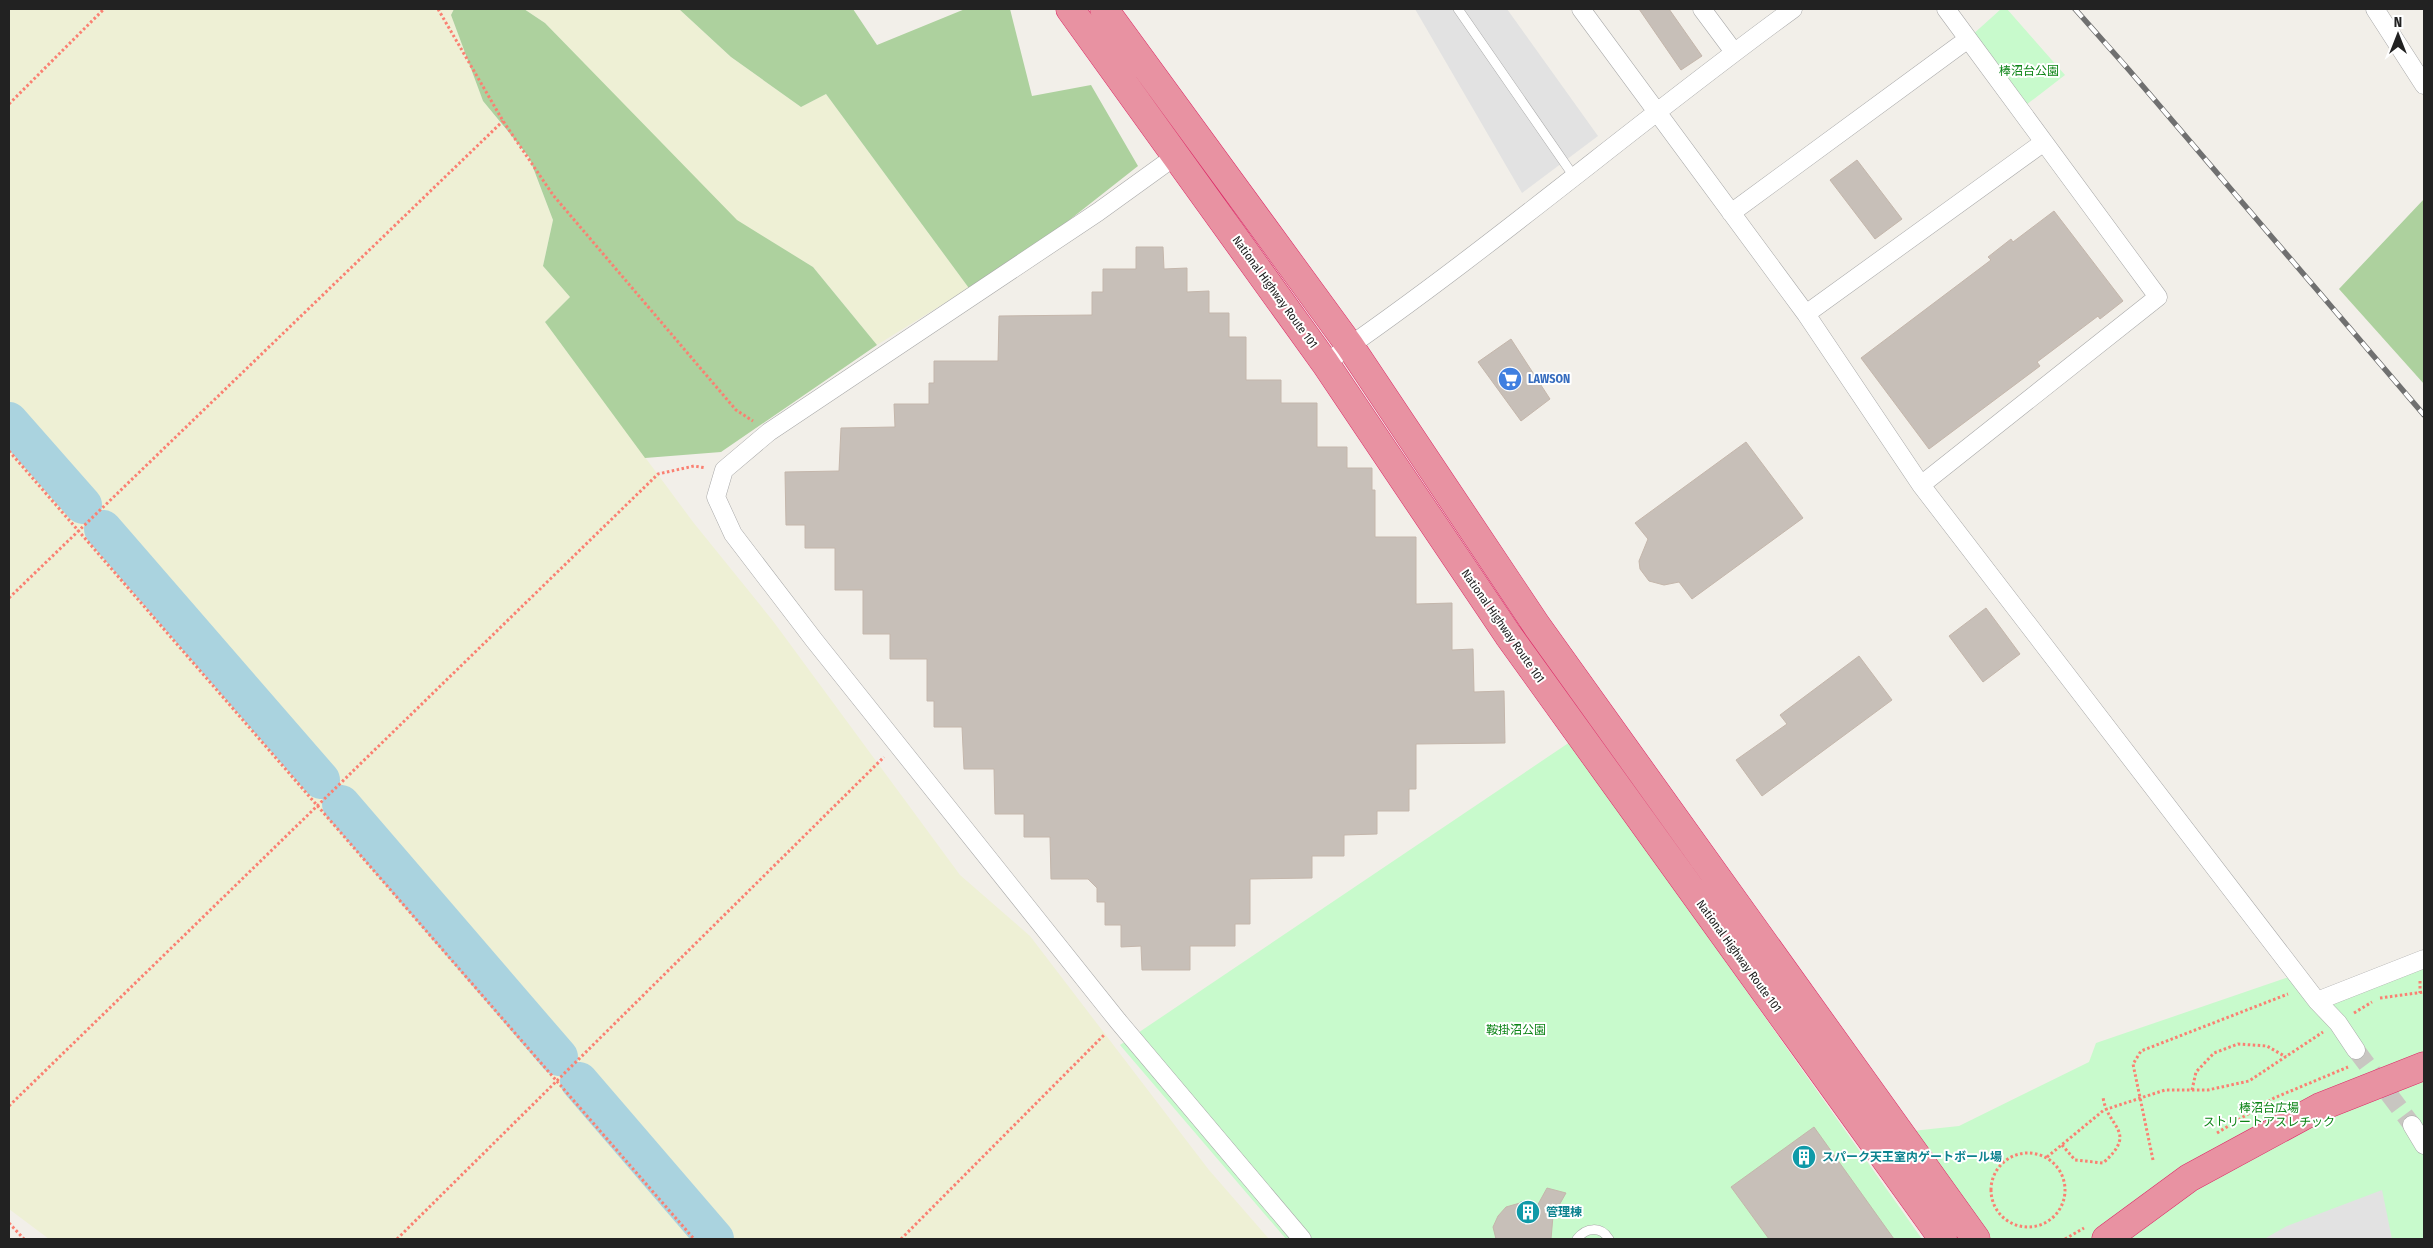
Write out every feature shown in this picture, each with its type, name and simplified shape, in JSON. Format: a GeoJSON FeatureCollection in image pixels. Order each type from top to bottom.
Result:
{"type":"FeatureCollection","features":[{"type":"Feature","properties":{"kind":"highway","name":"National Highway Route 101"},"geometry":{"type":"LineString","coordinates":[[1070,9],[1325,363],[1508,635],[1943,1239]]}},
{"type":"Feature","properties":{"kind":"highway"},"geometry":{"type":"LineString","coordinates":[[1104,9],[1350,346],[1536,626],[1976,1239]]}},
{"type":"Feature","properties":{"kind":"highway"},"geometry":{"type":"LineString","coordinates":[[2106,1239],[2189,1178],[2320,1107],[2424,1066]]}},
{"type":"Feature","properties":{"kind":"street"},"geometry":{"type":"LineString","coordinates":[[1581,9],[1806,314],[1921,485],[2312,994],[2338,1023],[2356,1050]]}},
{"type":"Feature","properties":{"kind":"street"},"geometry":{"type":"LineString","coordinates":[[1702,9],[1734,52]]}},
{"type":"Feature","properties":{"kind":"street"},"geometry":{"type":"LineString","coordinates":[[1325,363],[1462,265],[1575,178],[1656,112],[1793,9]]}},
{"type":"Feature","properties":{"kind":"street"},"geometry":{"type":"LineString","coordinates":[[1921,485],[2158,297],[1946,9]]}},
{"type":"Feature","properties":{"kind":"street"},"geometry":{"type":"LineString","coordinates":[[2375,9],[2424,84]]}},
{"type":"Feature","properties":{"kind":"street"},"geometry":{"type":"LineString","coordinates":[[1731,214],[1968,39]]}},
{"type":"Feature","properties":{"kind":"street"},"geometry":{"type":"LineString","coordinates":[[1806,314],[2044,142]]}},
{"type":"Feature","properties":{"kind":"street"},"geometry":{"type":"LineString","coordinates":[[1177,155],[1098,212],[769,432],[724,470],[716,497],[733,534],[897,744],[1118,1021],[1302,1239]]}},
{"type":"Feature","properties":{"kind":"street"},"geometry":{"type":"LineString","coordinates":[[2312,994],[2424,959]]}},
{"type":"Feature","properties":{"kind":"street"},"geometry":{"type":"LineString","coordinates":[[2412,1125],[2424,1146]]}},
{"type":"Feature","properties":{"kind":"lane"},"geometry":{"type":"LineString","coordinates":[[1458,9],[1575,178]]}},
{"type":"Feature","properties":{"kind":"lane"},"geometry":{"type":"LineString","coordinates":[[1577,1239],[1582,1233],[1593,1229],[1604,1232],[1609,1239]]}},
{"type":"Feature","properties":{"kind":"path"},"geometry":{"type":"LineString","coordinates":[[9,104],[104,9]]}},
{"type":"Feature","properties":{"kind":"path"},"geometry":{"type":"LineString","coordinates":[[438,9],[503,121],[553,195],[736,410],[769,432]]}},
{"type":"Feature","properties":{"kind":"path"},"geometry":{"type":"LineString","coordinates":[[9,598],[503,121]]}},
{"type":"Feature","properties":{"kind":"path"},"geometry":{"type":"LineString","coordinates":[[9,451],[694,1239]]}},
{"type":"Feature","properties":{"kind":"path"},"geometry":{"type":"LineString","coordinates":[[9,1106],[658,474],[694,466],[724,470]]}},
{"type":"Feature","properties":{"kind":"path"},"geometry":{"type":"LineString","coordinates":[[397,1239],[897,744]]}},
{"type":"Feature","properties":{"kind":"path"},"geometry":{"type":"LineString","coordinates":[[2047,1157],[2104,1110],[2165,1090],[2208,1090],[2249,1080],[2377,999],[2424,992]]}},
{"type":"Feature","properties":{"kind":"path"},"geometry":{"type":"LineString","coordinates":[[2153,1160],[2133,1064],[2141,1051],[2312,994]]}},
{"type":"Feature","properties":{"kind":"path"},"geometry":{"type":"LineString","coordinates":[[901,1239],[1118,1021]]}},
{"type":"Feature","properties":{"kind":"path"},"geometry":{"type":"LineString","coordinates":[[2192,1090],[2196,1072],[2214,1053],[2238,1044],[2267,1046],[2286,1057]]}},
{"type":"Feature","properties":{"kind":"path"},"geometry":{"type":"LineString","coordinates":[[2062,1145],[2075,1160],[2103,1163],[2116,1151],[2120,1140],[2116,1123],[2104,1110],[2103,1097]]}},
{"type":"Feature","properties":{"kind":"path"},"geometry":{"type":"LineString","coordinates":[[2022,1152],[2035,1152],[2047,1157],[2060,1170],[2066,1188],[2064,1201],[2058,1212],[2049,1221],[2031,1227],[2013,1224],[2003,1218],[1995,1208],[1991,1197],[1990,1185],[1994,1173],[2001,1163],[2011,1156],[2022,1152]]}},
{"type":"Feature","properties":{"kind":"path"},"geometry":{"type":"LineString","coordinates":[[9,1223],[24,1239]]}},
{"type":"Feature","properties":{"kind":"green space"},"geometry":{"type":"Polygon","coordinates":[[[9,9],[454,9],[451,15],[483,101],[529,158],[553,220],[543,266],[570,297],[545,322],[693,522],[773,621],[960,875],[1030,936],[1209,1170],[1269,1239],[49,1239],[9,1209],[9,9]]]}},
{"type":"Feature","properties":{"kind":"green space"},"geometry":{"type":"Polygon","coordinates":[[[454,9],[524,9],[545,23],[737,220],[813,267],[877,345],[721,452],[645,458],[545,322],[570,297],[543,266],[553,220],[529,157],[483,101],[451,15],[454,9]]]}},
{"type":"Feature","properties":{"kind":"green space"},"geometry":{"type":"Polygon","coordinates":[[[524,9],[679,9],[731,57],[801,107],[826,94],[969,288],[877,345],[813,267],[734,219],[545,23],[524,9]]]}},
{"type":"Feature","properties":{"kind":"green space"},"geometry":{"type":"Polygon","coordinates":[[[679,9],[853,9],[877,45],[965,9],[1010,9],[1032,96],[1091,85],[1138,166],[974,295],[826,94],[801,107],[731,57],[679,9]]]}},
{"type":"Feature","properties":{"kind":"green space","name":"棒沼台公園"},"geometry":{"type":"Polygon","coordinates":[[[2001,9],[2007,9],[2065,75],[2026,105],[1971,36],[2001,9]]]}},
{"type":"Feature","properties":{"kind":"green space"},"geometry":{"type":"Polygon","coordinates":[[[2424,199],[2424,384],[2339,289],[2424,199]]]}},
{"type":"Feature","properties":{"kind":"green space","name":"鞍掛沼公園"},"geometry":{"type":"Polygon","coordinates":[[[1570,742],[1922,1239],[1286,1239],[1120,1045],[1570,742]]]}},
{"type":"Feature","properties":{"kind":"green space","name":"棒沼台広場 ストリートアスレチック"},"geometry":{"type":"Polygon","coordinates":[[[2424,961],[2424,1239],[1990,1239],[1912,1131],[1959,1126],[2089,1062],[2096,1043],[2292,976],[2319,1001],[2424,961]]]}},
{"type":"Feature","properties":{"kind":"shaded area"},"geometry":{"type":"Polygon","coordinates":[[[1415,9],[1507,9],[1598,136],[1522,193],[1415,9]]]}},
{"type":"Feature","properties":{"kind":"shaded area"},"geometry":{"type":"Polygon","coordinates":[[[2382,1190],[2392,1239],[2264,1239],[2287,1226],[2382,1190]]]}},
{"type":"Feature","properties":{"kind":"building"},"geometry":{"type":"Polygon","coordinates":[[[1639,9],[1669,9],[1702,56],[1681,70],[1639,9]]]}},
{"type":"Feature","properties":{"kind":"building"},"geometry":{"type":"Polygon","coordinates":[[[1857,160],[1902,219],[1875,239],[1830,180],[1857,160]]]}},
{"type":"Feature","properties":{"kind":"building"},"geometry":{"type":"Polygon","coordinates":[[[2054,211],[2123,301],[2100,319],[2098,316],[2037,362],[2040,366],[1929,449],[1861,358],[1991,260],[1988,257],[2011,239],[2013,242],[2054,211]]]}},
{"type":"Feature","properties":{"kind":"building"},"geometry":{"type":"Polygon","coordinates":[[[1136,247],[1163,247],[1164,269],[1187,268],[1187,292],[1209,291],[1209,313],[1229,313],[1229,337],[1246,337],[1246,380],[1281,380],[1281,403],[1317,403],[1317,447],[1347,447],[1347,468],[1372,468],[1372,490],[1375,490],[1375,537],[1416,537],[1416,604],[1452,603],[1452,650],[1473,649],[1474,692],[1504,691],[1505,743],[1416,744],[1416,789],[1409,789],[1409,811],[1377,811],[1377,834],[1344,835],[1344,856],[1312,856],[1312,878],[1250,879],[1250,924],[1235,924],[1235,946],[1190,946],[1190,970],[1142,970],[1141,946],[1121,947],[1121,925],[1105,925],[1105,902],[1097,902],[1097,888],[1088,879],[1051,879],[1050,837],[1024,837],[1024,814],[995,814],[994,769],[964,769],[962,727],[934,727],[934,701],[927,701],[927,659],[890,659],[890,634],[863,634],[863,590],[835,590],[835,548],[805,548],[805,525],[786,525],[785,472],[839,471],[841,428],[895,427],[894,404],[929,404],[929,383],[934,383],[934,361],[998,361],[999,316],[1092,315],[1092,292],[1103,292],[1103,269],[1136,269],[1136,247]]]}},
{"type":"Feature","properties":{"kind":"building"},"geometry":{"type":"Polygon","coordinates":[[[1511,339],[1550,399],[1521,421],[1478,362],[1511,339]]]}},
{"type":"Feature","properties":{"kind":"building"},"geometry":{"type":"Polygon","coordinates":[[[1746,442],[1803,518],[1692,599],[1679,582],[1664,585],[1649,581],[1640,569],[1639,561],[1648,539],[1635,523],[1746,442]]]}},
{"type":"Feature","properties":{"kind":"building"},"geometry":{"type":"Polygon","coordinates":[[[1986,608],[2020,654],[1983,682],[1949,636],[1986,608]]]}},
{"type":"Feature","properties":{"kind":"building"},"geometry":{"type":"Polygon","coordinates":[[[1859,656],[1892,700],[1762,796],[1736,760],[1787,724],[1780,715],[1859,656]]]}},
{"type":"Feature","properties":{"kind":"building","name":"スパーク天王室内ゲートボール場"},"geometry":{"type":"Polygon","coordinates":[[[1814,1127],[1894,1239],[1769,1239],[1731,1187],[1814,1127]]]}},
{"type":"Feature","properties":{"kind":"building","name":"管理棟"},"geometry":{"type":"Polygon","coordinates":[[[1547,1188],[1566,1193],[1553,1216],[1551,1239],[1496,1239],[1493,1227],[1498,1216],[1506,1207],[1520,1203],[1536,1208],[1547,1188]]]}},
{"type":"Feature","properties":{"kind":"waterway"},"geometry":{"type":"LineString","coordinates":[[9,421],[83,505]]}},
{"type":"Feature","properties":{"kind":"waterway"},"geometry":{"type":"LineString","coordinates":[[103,529],[321,780]]}},
{"type":"Feature","properties":{"kind":"waterway"},"geometry":{"type":"LineString","coordinates":[[341,804],[559,1057]]}},
{"type":"Feature","properties":{"kind":"waterway"},"geometry":{"type":"LineString","coordinates":[[579,1081],[715,1239]]}},
{"type":"Feature","properties":{"kind":"tunnel"},"geometry":{"type":"LineString","coordinates":[[2356,1050],[2412,1125]]}},
{"type":"Feature","properties":{"kind":"railway"},"geometry":{"type":"LineString","coordinates":[[2075,9],[2424,415]]}},
{"type":"Feature","properties":{"kind":"place","name":"LAWSON"},"geometry":{"type":"Point","coordinates":[1510,379]}},
{"type":"Feature","properties":{"kind":"place","name":"スパーク天王室内ゲートボール場"},"geometry":{"type":"Point","coordinates":[1804,1157]}},
{"type":"Feature","properties":{"kind":"place","name":"管理棟"},"geometry":{"type":"Point","coordinates":[1528,1212]}}]}
